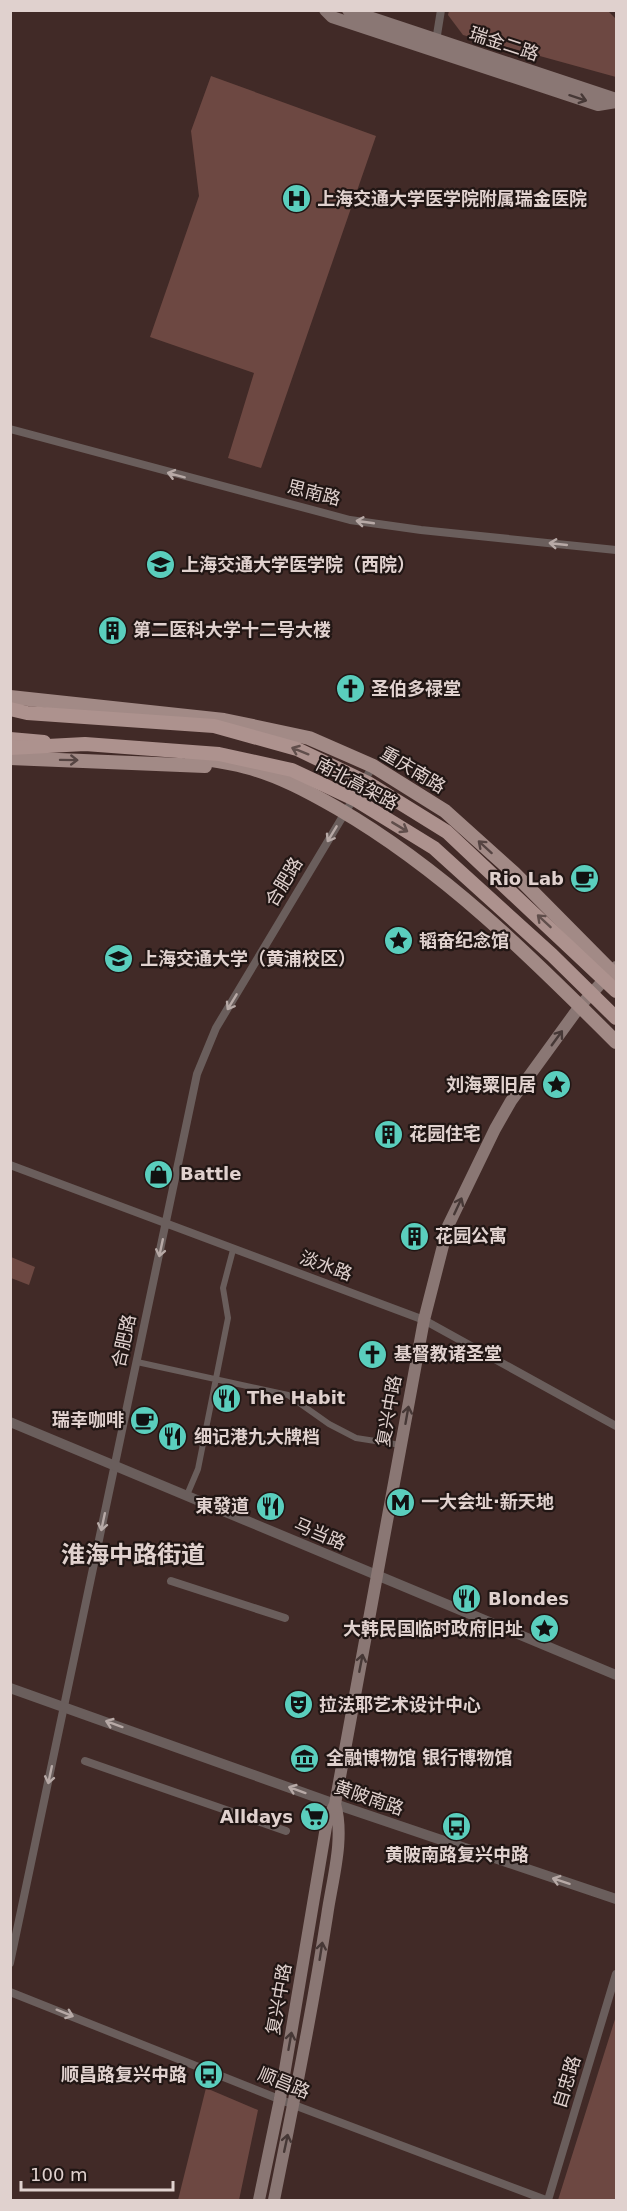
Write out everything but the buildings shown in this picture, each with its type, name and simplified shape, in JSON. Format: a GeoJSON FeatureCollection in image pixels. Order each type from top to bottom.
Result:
{"type":"FeatureCollection","features":[{"type":"Feature","properties":{"kind":"highway","name":"南北高架路"},"geometry":{"type":"LineString","coordinates":[[10,710],[214,726],[297,749],[368,783],[447,832],[616,991]]}},
{"type":"Feature","properties":{"kind":"highway","name":"南北高架路"},"geometry":{"type":"LineString","coordinates":[[10,741],[219,754],[292,770],[356,801],[434,848],[552,955],[616,1018]]}},
{"type":"Feature","properties":{"kind":"highway"},"geometry":{"type":"LineString","coordinates":[[10,748],[85,744]]}},
{"type":"Feature","properties":{"kind":"main road"},"geometry":{"type":"LineString","coordinates":[[325,10],[332,17],[598,105],[616,100]]}},
{"type":"Feature","properties":{"kind":"main road","name":"瑞金二路"},"geometry":{"type":"LineString","coordinates":[[348,10],[616,100]]}},
{"type":"Feature","properties":{"kind":"main road","name":"重庆南路"},"geometry":{"type":"LineString","coordinates":[[10,697],[130,712],[224,720],[298,736],[373,766],[445,811],[514,873],[615,972]]}},
{"type":"Feature","properties":{"kind":"main road","name":"重庆南路"},"geometry":{"type":"LineString","coordinates":[[10,710],[130,712]]}},
{"type":"Feature","properties":{"kind":"main road"},"geometry":{"type":"LineString","coordinates":[[10,741],[181,755],[246,767],[284,781],[345,813],[439,876],[490,920],[616,1042]]}},
{"type":"Feature","properties":{"kind":"main road"},"geometry":{"type":"LineString","coordinates":[[10,759],[211,766],[284,781]]}},
{"type":"Feature","properties":{"kind":"main road","name":"复兴中路"},"geometry":{"type":"LineString","coordinates":[[259,2200],[280,2099],[327,1821],[335,1803],[424,1320],[448,1226],[495,1128],[511,1101],[580,1006],[615,972]]}},
{"type":"Feature","properties":{"kind":"main road","name":"复兴中路"},"geometry":{"type":"LineString","coordinates":[[274,2200],[314,1999],[340,1822],[335,1803]]}},
{"type":"Feature","properties":{"kind":"street"},"geometry":{"type":"LineString","coordinates":[[436,41],[441,10]]}},
{"type":"Feature","properties":{"kind":"street","name":"思南路"},"geometry":{"type":"LineString","coordinates":[[10,429],[350,520],[421,530],[616,550]]}},
{"type":"Feature","properties":{"kind":"street","name":"合肥路"},"geometry":{"type":"LineString","coordinates":[[10,1962],[197,1074],[208,1042],[373,766]]}},
{"type":"Feature","properties":{"kind":"street","name":"淡水路"},"geometry":{"type":"LineString","coordinates":[[10,1166],[424,1320],[616,1426]]}},
{"type":"Feature","properties":{"kind":"street"},"geometry":{"type":"LineString","coordinates":[[187,1495],[198,1469],[228,1318],[223,1288],[233,1250]]}},
{"type":"Feature","properties":{"kind":"street"},"geometry":{"type":"LineString","coordinates":[[137,1362],[288,1395],[329,1424],[356,1438],[402,1445]]}},
{"type":"Feature","properties":{"kind":"street","name":"马当路"},"geometry":{"type":"LineString","coordinates":[[10,1422],[616,1675]]}},
{"type":"Feature","properties":{"kind":"street"},"geometry":{"type":"LineString","coordinates":[[171,1581],[285,1618]]}},
{"type":"Feature","properties":{"kind":"street","name":"黄陂南路"},"geometry":{"type":"LineString","coordinates":[[10,1688],[616,1899]]}},
{"type":"Feature","properties":{"kind":"street"},"geometry":{"type":"LineString","coordinates":[[85,1761],[286,1831]]}},
{"type":"Feature","properties":{"kind":"street","name":"自忠路"},"geometry":{"type":"LineString","coordinates":[[547,2200],[616,1974]]}},
{"type":"Feature","properties":{"kind":"street","name":"顺昌路"},"geometry":{"type":"LineString","coordinates":[[10,1992],[294,2105],[547,2200]]}},
{"type":"Feature","properties":{"kind":"shaded area"},"geometry":{"type":"Polygon","coordinates":[[[449,11],[608,11],[616,19],[616,77],[463,35],[448,15],[449,11]]]}},
{"type":"Feature","properties":{"kind":"shaded area"},"geometry":{"type":"Polygon","coordinates":[[[211,76],[376,136],[261,468],[228,458],[254,373],[150,337],[199,196],[191,131],[211,76]]]}},
{"type":"Feature","properties":{"kind":"shaded area"},"geometry":{"type":"Polygon","coordinates":[[[11,1257],[35,1267],[29,1285],[11,1278],[11,1257]]]}},
{"type":"Feature","properties":{"kind":"shaded area"},"geometry":{"type":"Polygon","coordinates":[[[616,2016],[616,2200],[558,2200],[616,2016]]]}},
{"type":"Feature","properties":{"kind":"shaded area"},"geometry":{"type":"Polygon","coordinates":[[[206,2088],[258,2110],[239,2200],[178,2200],[206,2088]]]}},
{"type":"Feature","properties":{"kind":"place","name":"上海交通大学医学院附属瑞金医院"},"geometry":{"type":"Point","coordinates":[296,199]}},
{"type":"Feature","properties":{"kind":"place","name":"上海交通大学医学院（西院）"},"geometry":{"type":"Point","coordinates":[160,565]}},
{"type":"Feature","properties":{"kind":"place","name":"第二医科大学十二号大楼"},"geometry":{"type":"Point","coordinates":[112,630]}},
{"type":"Feature","properties":{"kind":"place","name":"圣伯多禄堂"},"geometry":{"type":"Point","coordinates":[350,689]}},
{"type":"Feature","properties":{"kind":"place","name":"Rio Lab"},"geometry":{"type":"Point","coordinates":[585,879]}},
{"type":"Feature","properties":{"kind":"place","name":"韬奋纪念馆"},"geometry":{"type":"Point","coordinates":[398,941]}},
{"type":"Feature","properties":{"kind":"place","name":"上海交通大学（黄浦校区）"},"geometry":{"type":"Point","coordinates":[119,959]}},
{"type":"Feature","properties":{"kind":"place","name":"刘海粟旧居"},"geometry":{"type":"Point","coordinates":[557,1085]}},
{"type":"Feature","properties":{"kind":"place","name":"花园住宅"},"geometry":{"type":"Point","coordinates":[388,1134]}},
{"type":"Feature","properties":{"kind":"place","name":"Battle"},"geometry":{"type":"Point","coordinates":[159,1174]}},
{"type":"Feature","properties":{"kind":"place","name":"花园公寓"},"geometry":{"type":"Point","coordinates":[414,1236]}},
{"type":"Feature","properties":{"kind":"place","name":"基督教诸圣堂"},"geometry":{"type":"Point","coordinates":[373,1354]}},
{"type":"Feature","properties":{"kind":"place","name":"The Habit"},"geometry":{"type":"Point","coordinates":[226,1398]}},
{"type":"Feature","properties":{"kind":"place","name":"瑞幸咖啡"},"geometry":{"type":"Point","coordinates":[145,1420]}},
{"type":"Feature","properties":{"kind":"place","name":"细记港九大牌档"},"geometry":{"type":"Point","coordinates":[173,1437]}},
{"type":"Feature","properties":{"kind":"place","name":"一大会址·新天地"},"geometry":{"type":"Point","coordinates":[400,1502]}},
{"type":"Feature","properties":{"kind":"place","name":"東發道"},"geometry":{"type":"Point","coordinates":[270,1506]}},
{"type":"Feature","properties":{"kind":"place","name":"Blondes"},"geometry":{"type":"Point","coordinates":[467,1599]}},
{"type":"Feature","properties":{"kind":"place","name":"大韩民国临时政府旧址"},"geometry":{"type":"Point","coordinates":[544,1629]}},
{"type":"Feature","properties":{"kind":"place","name":"拉法耶艺术设计中心"},"geometry":{"type":"Point","coordinates":[298,1705]}},
{"type":"Feature","properties":{"kind":"place","name":"全融博物馆 银行博物馆"},"geometry":{"type":"Point","coordinates":[305,1758]}},
{"type":"Feature","properties":{"kind":"place","name":"Alldays"},"geometry":{"type":"Point","coordinates":[314,1817]}},
{"type":"Feature","properties":{"kind":"place","name":"黄陂南路复兴中路"},"geometry":{"type":"Point","coordinates":[457,1826]}},
{"type":"Feature","properties":{"kind":"place","name":"顺昌路复兴中路"},"geometry":{"type":"Point","coordinates":[208,2075]}},
{"type":"Feature","properties":{"kind":"district","name":"淮海中路街道"},"geometry":{"type":"Point","coordinates":[133,1555]}}]}
